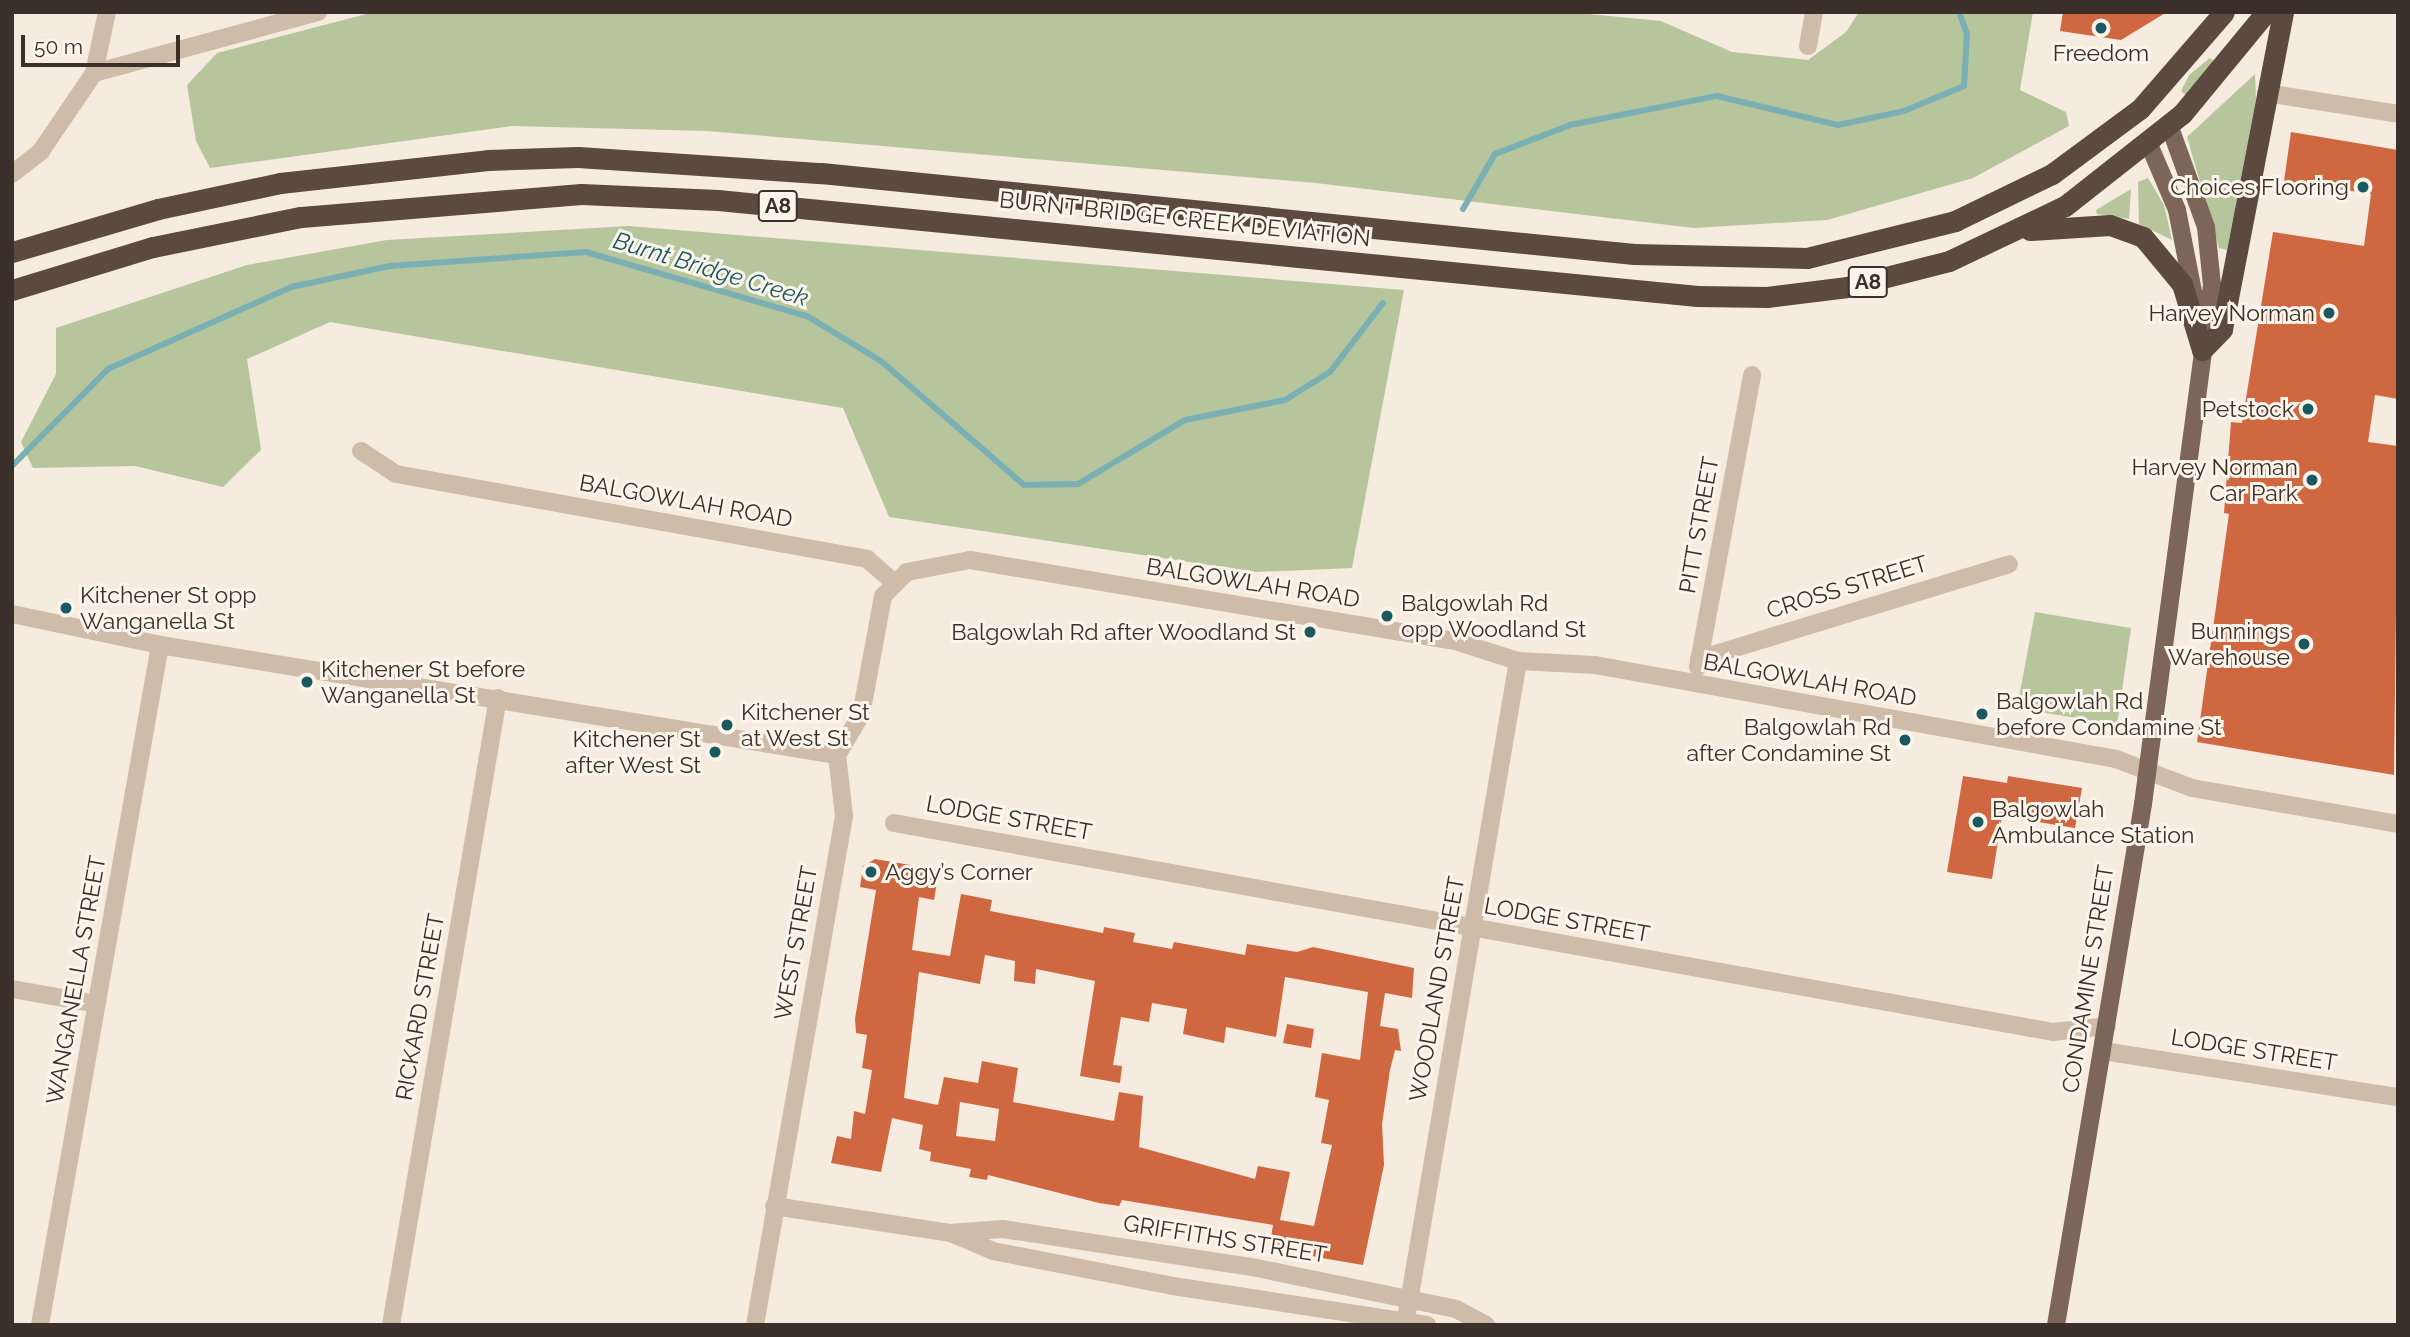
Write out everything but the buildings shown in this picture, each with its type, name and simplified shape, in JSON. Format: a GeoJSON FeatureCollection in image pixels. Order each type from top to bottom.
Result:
{"type":"FeatureCollection","features":[{"type":"Feature","properties":{"kind":"highway","name":"A8"},"geometry":{"type":"LineString","coordinates":[[2140,110],[2224,12]]}},
{"type":"Feature","properties":{"kind":"highway","name":"BURNT BRIDGE CREEK DEVIATION"},"geometry":{"type":"LineString","coordinates":[[12,290],[153,247],[288,219],[568,195],[718,200],[1697,296],[1767,297],[1847,287],[1949,261],[2018,232],[2074,200],[2169,125],[2266,12]]}},
{"type":"Feature","properties":{"kind":"highway"},"geometry":{"type":"LineString","coordinates":[[2018,232],[2110,225],[2143,237],[2182,284],[2202,349],[2222,329],[2283,12]]}},
{"type":"Feature","properties":{"kind":"highway"},"geometry":{"type":"LineString","coordinates":[[2140,110],[2169,125]]}},
{"type":"Feature","properties":{"kind":"highway","name":"CONDAMINE STREET"},"geometry":{"type":"LineString","coordinates":[[2140,110],[2148,142]]}},
{"type":"Feature","properties":{"kind":"highway","name":"BURNT BRIDGE CREEK DEVIATION"},"geometry":{"type":"LineString","coordinates":[[12,252],[159,209],[280,183],[475,161],[578,157],[821,173],[1633,254],[1807,258],[1903,238],[2002,200],[2052,174],[2140,110]]}},
{"type":"Feature","properties":{"kind":"main road","name":"CONDAMINE STREET"},"geometry":{"type":"LineString","coordinates":[[2056,1325],[2148,772],[2212,285],[2210,251],[2198,199],[2169,125]]}},
{"type":"Feature","properties":{"kind":"main road","name":"CONDAMINE STREET"},"geometry":{"type":"LineString","coordinates":[[2148,142],[2177,210],[2197,290],[2202,349]]}},
{"type":"Feature","properties":{"kind":"street"},"geometry":{"type":"LineString","coordinates":[[12,174],[41,151],[94,73],[107,12]]}},
{"type":"Feature","properties":{"kind":"street"},"geometry":{"type":"LineString","coordinates":[[94,73],[318,12]]}},
{"type":"Feature","properties":{"kind":"street"},"geometry":{"type":"LineString","coordinates":[[1808,46],[1814,12]]}},
{"type":"Feature","properties":{"kind":"street"},"geometry":{"type":"LineString","coordinates":[[2266,93],[2398,114]]}},
{"type":"Feature","properties":{"kind":"street","name":"PITT STREET"},"geometry":{"type":"LineString","coordinates":[[1695,685],[1752,374]]}},
{"type":"Feature","properties":{"kind":"street","name":"BALGOWLAH ROAD"},"geometry":{"type":"LineString","coordinates":[[361,451],[396,474],[867,559],[893,582],[935,562],[970,560],[1458,642],[1518,661],[1595,665],[2116,759],[2192,788],[2398,824]]}},
{"type":"Feature","properties":{"kind":"street","name":"CROSS STREET"},"geometry":{"type":"LineString","coordinates":[[1699,659],[2009,564]]}},
{"type":"Feature","properties":{"kind":"street"},"geometry":{"type":"LineString","coordinates":[[12,614],[160,645],[837,755],[861,715],[876,611],[893,582]]}},
{"type":"Feature","properties":{"kind":"street","name":"WANGANELLA STREET"},"geometry":{"type":"LineString","coordinates":[[40,1325],[160,645]]}},
{"type":"Feature","properties":{"kind":"street","name":"WOODLAND STREET"},"geometry":{"type":"LineString","coordinates":[[1405,1324],[1518,661]]}},
{"type":"Feature","properties":{"kind":"street","name":"RICKARD STREET"},"geometry":{"type":"LineString","coordinates":[[391,1325],[498,698]]}},
{"type":"Feature","properties":{"kind":"street","name":"WEST STREET"},"geometry":{"type":"LineString","coordinates":[[755,1325],[844,816],[837,755]]}},
{"type":"Feature","properties":{"kind":"street","name":"LODGE STREET"},"geometry":{"type":"LineString","coordinates":[[894,823],[2053,1032],[2107,1026]]}},
{"type":"Feature","properties":{"kind":"street"},"geometry":{"type":"LineString","coordinates":[[12,989],[97,1004]]}},
{"type":"Feature","properties":{"kind":"street","name":"LODGE STREET"},"geometry":{"type":"LineString","coordinates":[[2103,1051],[2398,1097]]}},
{"type":"Feature","properties":{"kind":"street","name":"GRIFFITHS STREET"},"geometry":{"type":"LineString","coordinates":[[774,1206],[950,1233],[1006,1254],[1405,1324],[1427,1325]]}},
{"type":"Feature","properties":{"kind":"street","name":"GRIFFITHS STREET"},"geometry":{"type":"LineString","coordinates":[[950,1233],[1003,1229],[1409,1299],[1456,1309],[1486,1325]]}},
{"type":"Feature","properties":{"kind":"green space"},"geometry":{"type":"Polygon","coordinates":[[[374,12],[1568,12],[1661,21],[1732,52],[1808,60],[1846,32],[1859,12],[2033,12],[2020,90],[2066,112],[2069,126],[1973,178],[1827,220],[1694,228],[1316,183],[707,131],[512,126],[210,168],[196,141],[187,85],[217,53],[374,12]]]}},
{"type":"Feature","properties":{"kind":"green space"},"geometry":{"type":"Polygon","coordinates":[[[2210,58],[2215,62],[2186,95],[2181,91],[2189,75],[2210,58]]]}},
{"type":"Feature","properties":{"kind":"green space"},"geometry":{"type":"Polygon","coordinates":[[[2255,74],[2256,99],[2227,250],[2219,248],[2187,137],[2255,74]]]}},
{"type":"Feature","properties":{"kind":"green space"},"geometry":{"type":"Polygon","coordinates":[[[2148,178],[2164,205],[2172,240],[2139,224],[2138,182],[2148,178]]]}},
{"type":"Feature","properties":{"kind":"green space"},"geometry":{"type":"Polygon","coordinates":[[[2131,189],[2129,219],[2097,214],[2096,210],[2131,189]]]}},
{"type":"Feature","properties":{"kind":"green space"},"geometry":{"type":"Polygon","coordinates":[[[629,226],[1404,290],[1352,568],[1256,572],[889,517],[843,408],[330,322],[247,359],[261,450],[223,487],[135,466],[33,468],[21,442],[56,374],[56,328],[247,265],[387,240],[629,226]]]}},
{"type":"Feature","properties":{"kind":"green space"},"geometry":{"type":"Polygon","coordinates":[[[2035,612],[2131,628],[2117,725],[2017,708],[2035,612]]]}},
{"type":"Feature","properties":{"kind":"waterway","name":"Burnt Bridge Creek"},"geometry":{"type":"LineString","coordinates":[[1463,209],[1495,154],[1570,125],[1717,96],[1838,125],[1904,111],[1964,86],[1967,34],[1959,12]]}},
{"type":"Feature","properties":{"kind":"waterway","name":"Burnt Bridge Creek"},"geometry":{"type":"LineString","coordinates":[[12,466],[108,369],[291,287],[390,266],[586,252],[807,316],[881,361],[1024,485],[1078,484],[1185,420],[1285,400],[1330,372],[1383,303]]}},
{"type":"Feature","properties":{"kind":"place","name":"Freedom"},"geometry":{"type":"Point","coordinates":[2101,28]}},
{"type":"Feature","properties":{"kind":"place","name":"Choices Flooring"},"geometry":{"type":"Point","coordinates":[2363,187]}},
{"type":"Feature","properties":{"kind":"place","name":"Harvey Norman"},"geometry":{"type":"Point","coordinates":[2329,313]}},
{"type":"Feature","properties":{"kind":"place","name":"Petstock"},"geometry":{"type":"Point","coordinates":[2308,409]}},
{"type":"Feature","properties":{"kind":"place","name":"Harvey Norman Car Park"},"geometry":{"type":"Point","coordinates":[2312,480]}},
{"type":"Feature","properties":{"kind":"place","name":"Kitchener St opp Wanganella St"},"geometry":{"type":"Point","coordinates":[66,608]}},
{"type":"Feature","properties":{"kind":"place","name":"Balgowlah Rd opp Woodland St"},"geometry":{"type":"Point","coordinates":[1387,616]}},
{"type":"Feature","properties":{"kind":"place","name":"Balgowlah Rd after Woodland St"},"geometry":{"type":"Point","coordinates":[1310,632]}},
{"type":"Feature","properties":{"kind":"place","name":"Bunnings Warehouse"},"geometry":{"type":"Point","coordinates":[2304,644]}},
{"type":"Feature","properties":{"kind":"place","name":"Kitchener St before Wanganella St"},"geometry":{"type":"Point","coordinates":[307,682]}},
{"type":"Feature","properties":{"kind":"place","name":"Balgowlah Rd before Condamine St"},"geometry":{"type":"Point","coordinates":[1982,714]}},
{"type":"Feature","properties":{"kind":"place","name":"Kitchener St at West St"},"geometry":{"type":"Point","coordinates":[727,725]}},
{"type":"Feature","properties":{"kind":"place","name":"Balgowlah Rd after Condamine St"},"geometry":{"type":"Point","coordinates":[1905,740]}},
{"type":"Feature","properties":{"kind":"place","name":"Kitchener St after West St"},"geometry":{"type":"Point","coordinates":[715,752]}},
{"type":"Feature","properties":{"kind":"place","name":"Balgowlah Ambulance Station"},"geometry":{"type":"Point","coordinates":[1978,822]}},
{"type":"Feature","properties":{"kind":"place","name":"Aggy’s Corner"},"geometry":{"type":"Point","coordinates":[871,872]}}]}
